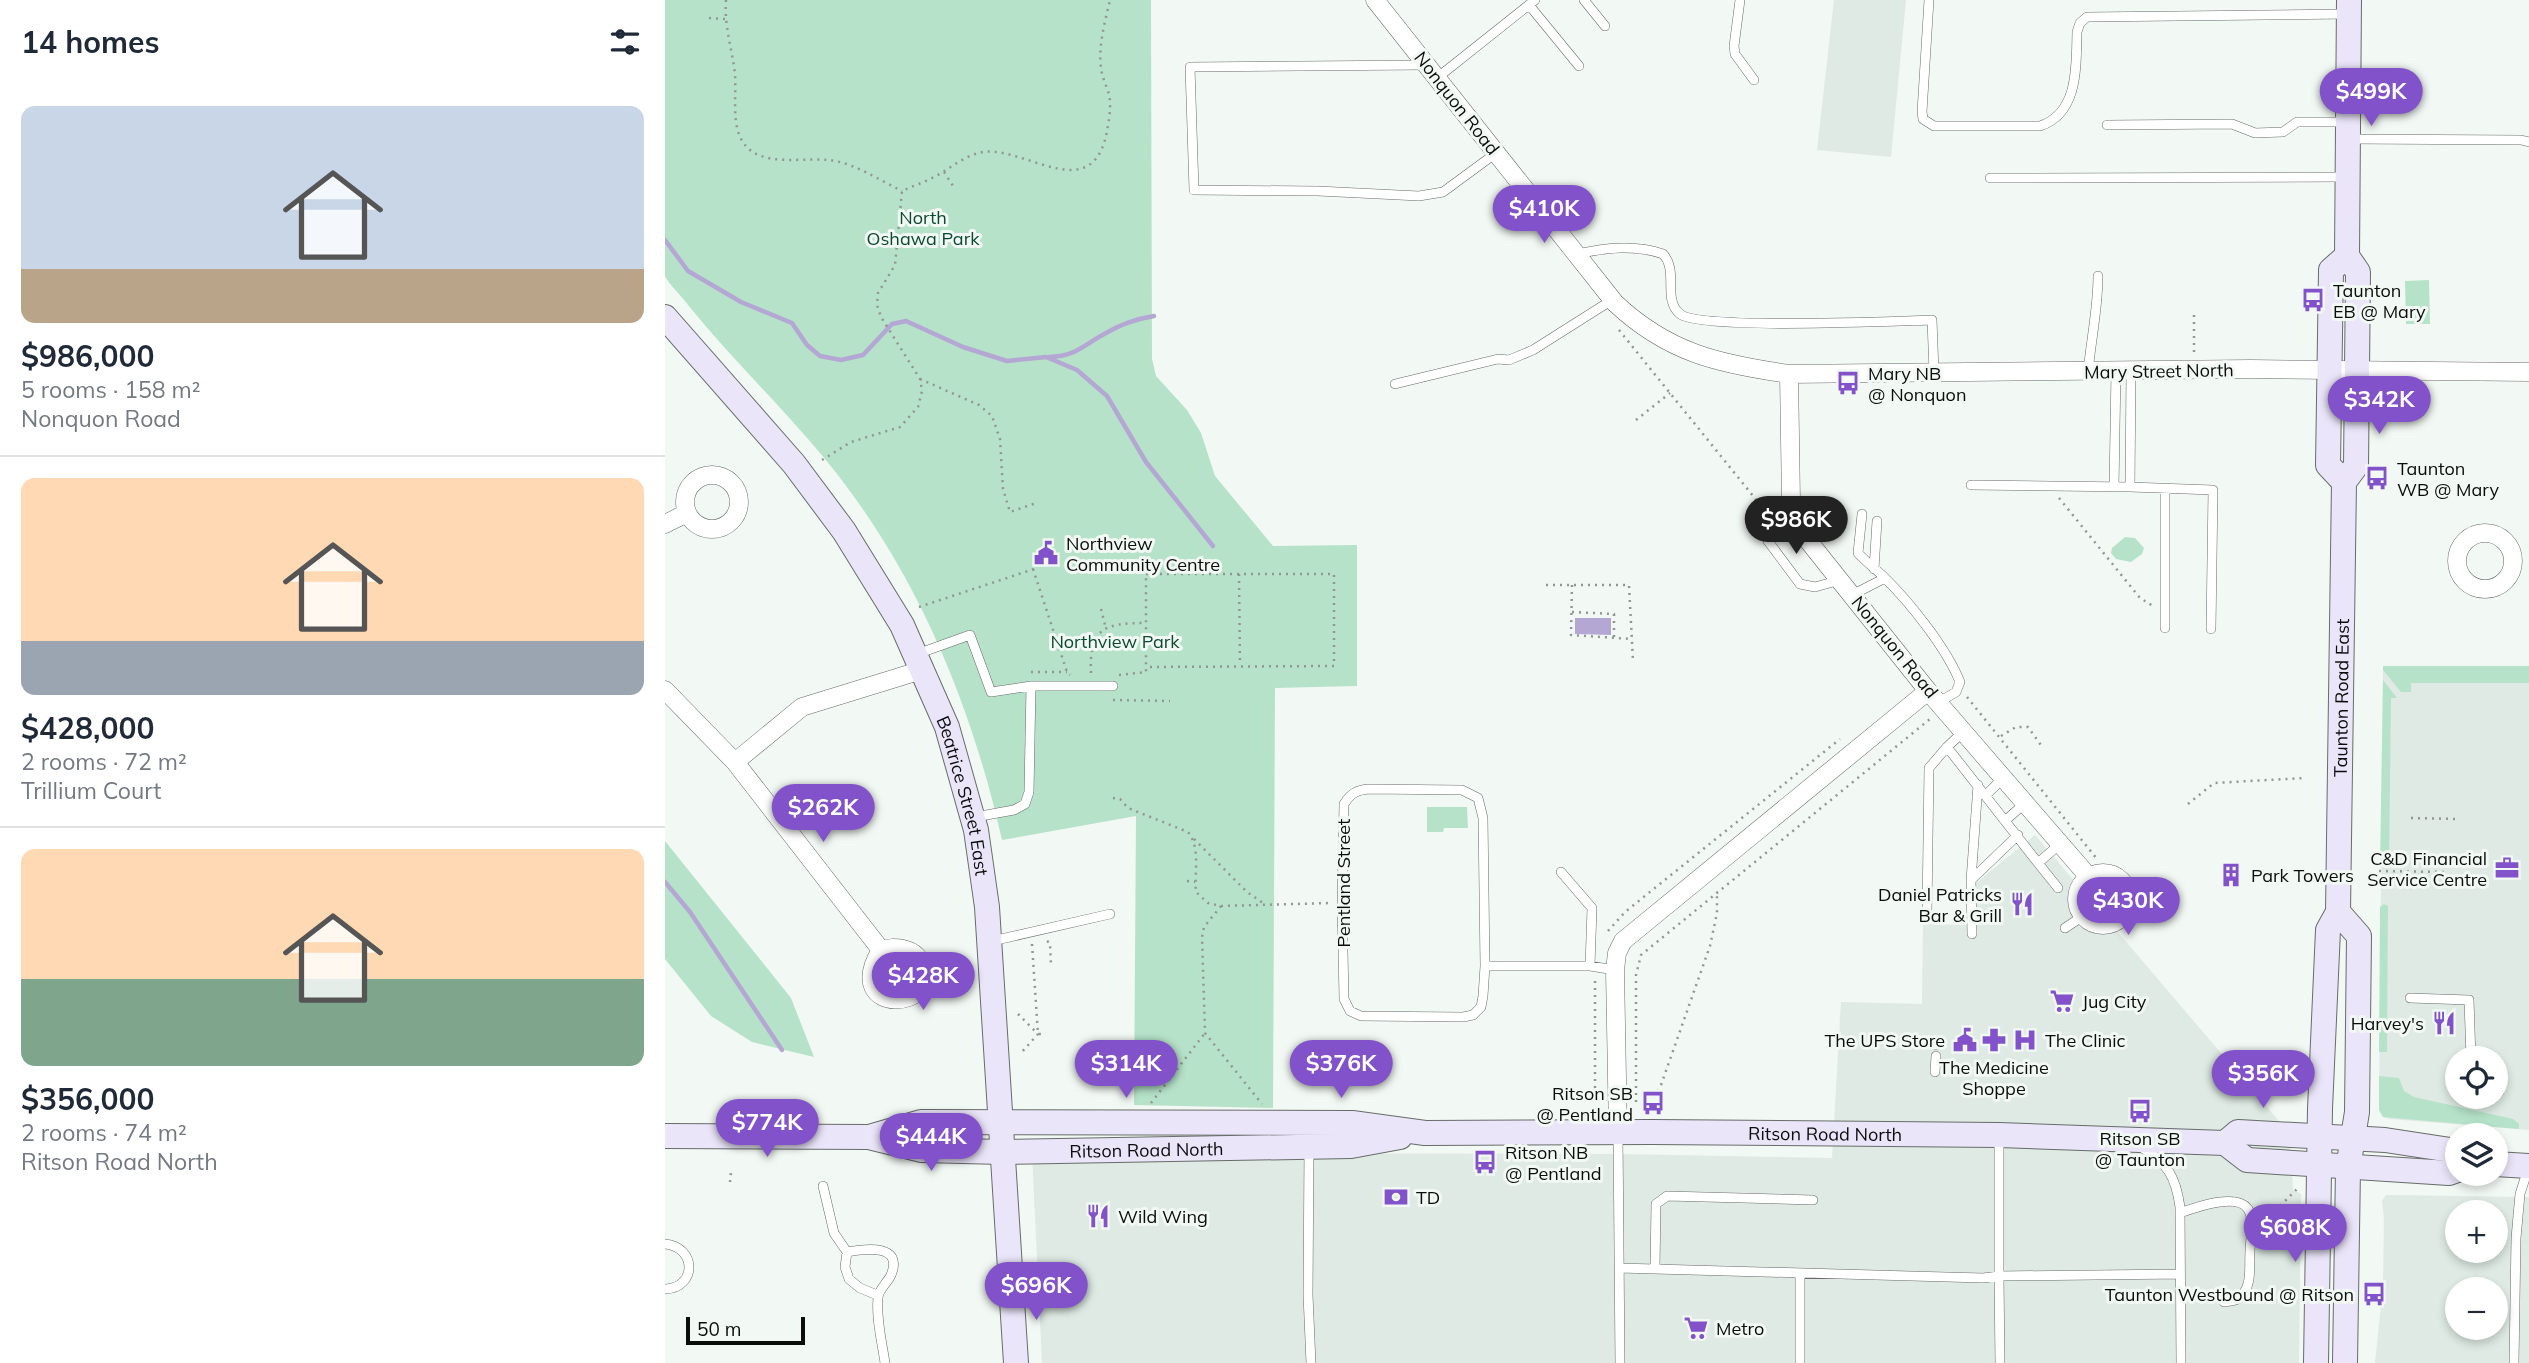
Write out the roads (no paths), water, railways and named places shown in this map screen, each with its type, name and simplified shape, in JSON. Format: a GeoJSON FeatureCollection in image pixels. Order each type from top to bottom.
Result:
{"type":"FeatureCollection","features":[{"type":"Feature","properties":{"kind":"main road","name":"Taunton Road East"},"geometry":{"type":"LineString","coordinates":[[2316,1363],[2319,1166],[2328,930],[2338,912],[2344,482],[2356,466],[2358,272],[2347,256],[2349,7]]}},
{"type":"Feature","properties":{"kind":"main road","name":"Taunton Road East"},"geometry":{"type":"LineString","coordinates":[[2344,482],[2328,465],[2329,370],[2331,270],[2347,256]]}},
{"type":"Feature","properties":{"kind":"main road","name":"Beatrice Street East"},"geometry":{"type":"LineString","coordinates":[[665,317],[794,464],[844,531],[891,605],[947,727],[973,818],[991,941],[1016,1363]]}},
{"type":"Feature","properties":{"kind":"main road"},"geometry":{"type":"LineString","coordinates":[[2338,912],[2359,936],[2357,1112],[2348,1168],[2345,1363]]}},
{"type":"Feature","properties":{"kind":"main road","name":"Ritson Road North"},"geometry":{"type":"LineString","coordinates":[[869,1137],[921,1122],[1352,1123],[1425,1133],[1999,1135],[2225,1143],[2247,1160],[2445,1173]]}},
{"type":"Feature","properties":{"kind":"main road","name":"Ritson Road North"},"geometry":{"type":"LineString","coordinates":[[2225,1143],[2238,1132],[2385,1140],[2445,1149]]}},
{"type":"Feature","properties":{"kind":"main road","name":"Ritson Road North"},"geometry":{"type":"LineString","coordinates":[[665,1136],[869,1137],[922,1150],[1002,1152],[1351,1146],[1425,1133]]}},
{"type":"Feature","properties":{"kind":"main road"},"geometry":{"type":"LineString","coordinates":[[2508,1165],[2529,1167]]}},
{"type":"Feature","properties":{"kind":"street","name":"Nonquon Road"},"geometry":{"type":"LineString","coordinates":[[1380,2],[1575,254],[1607,304],[1650,333],[1677,346],[1723,363],[1789,374],[1791,502],[1798,528],[1937,701],[2088,876]]}},
{"type":"Feature","properties":{"kind":"street","name":"Mary Street North"},"geometry":{"type":"LineString","coordinates":[[1789,374],[2194,370],[2529,372]]}},
{"type":"Feature","properties":{"kind":"street"},"geometry":{"type":"LineString","coordinates":[[665,524],[687,513]]}},
{"type":"Feature","properties":{"kind":"street"},"geometry":{"type":"LineString","coordinates":[[734,762],[802,707],[919,663]]}},
{"type":"Feature","properties":{"kind":"street"},"geometry":{"type":"LineString","coordinates":[[665,690],[734,762],[881,950]]}},
{"type":"Feature","properties":{"kind":"street"},"geometry":{"type":"LineString","coordinates":[[1618,1133],[1615,970],[1617,953],[1623,941],[1937,701]]}},
{"type":"Feature","properties":{"kind":"street"},"geometry":{"type":"LineString","coordinates":[[2111,874],[2126,884],[2130,899],[2129,908],[2123,918],[2100,926],[2089,922],[2083,916],[2078,908],[2077,898],[2079,889],[2088,876],[2111,874]]}},
{"type":"Feature","properties":{"kind":"lane"},"geometry":{"type":"LineString","coordinates":[[1584,0],[1605,26]]}},
{"type":"Feature","properties":{"kind":"lane"},"geometry":{"type":"LineString","coordinates":[[1740,0],[1735,54],[1754,80]]}},
{"type":"Feature","properties":{"kind":"lane"},"geometry":{"type":"LineString","coordinates":[[1929,0],[1923,119],[1934,126],[2040,126],[2051,122],[2072,93],[2077,32],[2080,23],[2087,17],[2349,7]]}},
{"type":"Feature","properties":{"kind":"lane"},"geometry":{"type":"LineString","coordinates":[[1496,153],[1443,192],[1419,196],[1318,191],[1194,190],[1190,67],[1432,71],[1532,2],[1579,66]]}},
{"type":"Feature","properties":{"kind":"lane"},"geometry":{"type":"LineString","coordinates":[[2107,125],[2232,124],[2255,133],[2283,132],[2297,122],[2348,131],[2529,142]]}},
{"type":"Feature","properties":{"kind":"lane"},"geometry":{"type":"LineString","coordinates":[[1990,178],[2347,177]]}},
{"type":"Feature","properties":{"kind":"lane"},"geometry":{"type":"LineString","coordinates":[[1575,254],[1611,248],[1638,248],[1663,254],[1670,266],[1671,294],[1675,309],[1681,315],[1696,321],[1737,323],[1932,320],[1934,373]]}},
{"type":"Feature","properties":{"kind":"lane"},"geometry":{"type":"LineString","coordinates":[[2088,372],[2092,324],[2098,299],[2098,276]]}},
{"type":"Feature","properties":{"kind":"lane"},"geometry":{"type":"LineString","coordinates":[[1395,384],[1498,359],[1509,360],[1533,350],[1607,304]]}},
{"type":"Feature","properties":{"kind":"lane"},"geometry":{"type":"LineString","coordinates":[[2114,487],[2123,371]]}},
{"type":"Feature","properties":{"kind":"lane"},"geometry":{"type":"LineString","coordinates":[[2123,371],[2130,487]]}},
{"type":"Feature","properties":{"kind":"lane"},"geometry":{"type":"LineString","coordinates":[[1971,485],[2213,490],[2211,629]]}},
{"type":"Feature","properties":{"kind":"lane"},"geometry":{"type":"LineString","coordinates":[[2165,488],[2165,628]]}},
{"type":"Feature","properties":{"kind":"lane"},"geometry":{"type":"LineString","coordinates":[[1791,502],[1770,517],[1765,530],[1768,541],[1800,584],[1815,587],[1840,580]]}},
{"type":"Feature","properties":{"kind":"lane"},"geometry":{"type":"LineString","coordinates":[[1863,514],[1859,553],[1907,602],[1950,660],[1960,682],[1959,687],[1937,701]]}},
{"type":"Feature","properties":{"kind":"lane"},"geometry":{"type":"LineString","coordinates":[[1874,569],[1877,521]]}},
{"type":"Feature","properties":{"kind":"lane"},"geometry":{"type":"LineString","coordinates":[[1852,595],[1885,578]]}},
{"type":"Feature","properties":{"kind":"lane"},"geometry":{"type":"LineString","coordinates":[[919,663],[969,635],[991,692],[1031,686],[1113,686]]}},
{"type":"Feature","properties":{"kind":"lane"},"geometry":{"type":"LineString","coordinates":[[973,818],[1014,810],[1025,804],[1029,792],[1031,686]]}},
{"type":"Feature","properties":{"kind":"lane"},"geometry":{"type":"LineString","coordinates":[[1927,911],[1929,768],[1963,732]]}},
{"type":"Feature","properties":{"kind":"lane"},"geometry":{"type":"LineString","coordinates":[[1947,747],[2058,888]]}},
{"type":"Feature","properties":{"kind":"lane"},"geometry":{"type":"LineString","coordinates":[[1986,795],[2003,778]]}},
{"type":"Feature","properties":{"kind":"lane"},"geometry":{"type":"LineString","coordinates":[[1972,934],[1971,880],[1978,785]]}},
{"type":"Feature","properties":{"kind":"lane","name":"Pentland Street"},"geometry":{"type":"LineString","coordinates":[[1369,789],[1462,790],[1478,798],[1483,818],[1485,966],[1481,1007],[1473,1015],[1361,1016],[1350,1011],[1344,999],[1342,903],[1343,814],[1349,796],[1358,790],[1369,789]]}},
{"type":"Feature","properties":{"kind":"lane"},"geometry":{"type":"LineString","coordinates":[[2006,820],[2025,803]]}},
{"type":"Feature","properties":{"kind":"lane"},"geometry":{"type":"LineString","coordinates":[[1971,880],[2018,835]]}},
{"type":"Feature","properties":{"kind":"lane"},"geometry":{"type":"LineString","coordinates":[[2038,863],[2060,844]]}},
{"type":"Feature","properties":{"kind":"lane"},"geometry":{"type":"LineString","coordinates":[[1561,872],[1592,908],[1593,967]]}},
{"type":"Feature","properties":{"kind":"lane"},"geometry":{"type":"LineString","coordinates":[[991,941],[1110,914]]}},
{"type":"Feature","properties":{"kind":"lane"},"geometry":{"type":"LineString","coordinates":[[2065,928],[2083,916]]}},
{"type":"Feature","properties":{"kind":"lane"},"geometry":{"type":"LineString","coordinates":[[1485,966],[1593,967],[1615,970]]}},
{"type":"Feature","properties":{"kind":"lane"},"geometry":{"type":"LineString","coordinates":[[2410,998],[2469,1000],[2471,1046]]}},
{"type":"Feature","properties":{"kind":"lane"},"geometry":{"type":"LineString","coordinates":[[1935,1072],[1936,1056]]}},
{"type":"Feature","properties":{"kind":"lane"},"geometry":{"type":"LineString","coordinates":[[1618,1133],[1620,1363]]}},
{"type":"Feature","properties":{"kind":"lane"},"geometry":{"type":"LineString","coordinates":[[1999,1135],[2000,1363]]}},
{"type":"Feature","properties":{"kind":"lane"},"geometry":{"type":"LineString","coordinates":[[2131,1141],[2160,1158],[2178,1191],[2181,1363]]}},
{"type":"Feature","properties":{"kind":"lane"},"geometry":{"type":"LineString","coordinates":[[1308,1146],[1311,1363]]}},
{"type":"Feature","properties":{"kind":"lane"},"geometry":{"type":"LineString","coordinates":[[2514,1363],[2516,1238],[2520,1194],[2529,1167]]}},
{"type":"Feature","properties":{"kind":"lane"},"geometry":{"type":"LineString","coordinates":[[823,1186],[834,1233],[847,1252],[845,1267],[849,1279],[860,1288],[877,1295]]}},
{"type":"Feature","properties":{"kind":"lane"},"geometry":{"type":"LineString","coordinates":[[1655,1268],[1656,1204],[1667,1196],[1813,1200]]}},
{"type":"Feature","properties":{"kind":"lane"},"geometry":{"type":"LineString","coordinates":[[2180,1210],[2207,1203],[2225,1202],[2242,1205],[2249,1213],[2249,1282],[2243,1296],[2224,1302]]}},
{"type":"Feature","properties":{"kind":"lane"},"geometry":{"type":"LineString","coordinates":[[665,1244],[683,1250],[689,1259],[690,1268],[682,1284],[665,1289]]}},
{"type":"Feature","properties":{"kind":"lane"},"geometry":{"type":"LineString","coordinates":[[847,1252],[871,1247],[885,1251],[892,1259],[892,1272],[877,1295],[885,1363]]}},
{"type":"Feature","properties":{"kind":"lane"},"geometry":{"type":"LineString","coordinates":[[1619,1268],[1983,1278],[2180,1274]]}},
{"type":"Feature","properties":{"kind":"lane"},"geometry":{"type":"LineString","coordinates":[[1800,1273],[1800,1363]]}},
{"type":"Feature","properties":{"kind":"waterway"},"geometry":{"type":"LineString","coordinates":[[665,240],[688,271],[741,302],[792,323],[807,345],[820,356],[841,360],[863,355],[892,324],[906,321],[963,347],[1007,361],[1046,357],[1077,370],[1107,396],[1146,462],[1213,546]]}},
{"type":"Feature","properties":{"kind":"waterway"},"geometry":{"type":"LineString","coordinates":[[1049,357],[1073,352],[1117,327],[1154,316]]}},
{"type":"Feature","properties":{"kind":"waterway"},"geometry":{"type":"LineString","coordinates":[[665,882],[690,912],[782,1050]]}},
{"type":"Feature","properties":{"kind":"place","name":"Taunton EB @ Mary"},"geometry":{"type":"Point","coordinates":[2313,300]}},
{"type":"Feature","properties":{"kind":"place","name":"Mary NB @ Nonquon"},"geometry":{"type":"Point","coordinates":[1848,383]}},
{"type":"Feature","properties":{"kind":"place","name":"Taunton WB @ Mary"},"geometry":{"type":"Point","coordinates":[2377,478]}},
{"type":"Feature","properties":{"kind":"place","name":"Northview Community Centre"},"geometry":{"type":"Point","coordinates":[1046,553]}},
{"type":"Feature","properties":{"kind":"place","name":"C&D Financial Service Centre"},"geometry":{"type":"Point","coordinates":[2507,868]}},
{"type":"Feature","properties":{"kind":"place","name":"Park Towers"},"geometry":{"type":"Point","coordinates":[2231,875]}},
{"type":"Feature","properties":{"kind":"place","name":"Daniel Patricks Bar & Grill"},"geometry":{"type":"Point","coordinates":[2022,904]}},
{"type":"Feature","properties":{"kind":"place","name":"Jug City"},"geometry":{"type":"Point","coordinates":[2062,1001]}},
{"type":"Feature","properties":{"kind":"place","name":"Harvey's"},"geometry":{"type":"Point","coordinates":[2444,1023]}},
{"type":"Feature","properties":{"kind":"place","name":"The UPS Store"},"geometry":{"type":"Point","coordinates":[1965,1040]}},
{"type":"Feature","properties":{"kind":"place","name":"The Medicine Shoppe"},"geometry":{"type":"Point","coordinates":[1994,1040]}},
{"type":"Feature","properties":{"kind":"place","name":"The Clinic"},"geometry":{"type":"Point","coordinates":[2025,1040]}},
{"type":"Feature","properties":{"kind":"place","name":"Ritson SB @ Pentland"},"geometry":{"type":"Point","coordinates":[1653,1103]}},
{"type":"Feature","properties":{"kind":"place","name":"Ritson SB @ Taunton"},"geometry":{"type":"Point","coordinates":[2140,1111]}},
{"type":"Feature","properties":{"kind":"place","name":"Ritson NB @ Pentland"},"geometry":{"type":"Point","coordinates":[1485,1162]}},
{"type":"Feature","properties":{"kind":"place","name":"TD"},"geometry":{"type":"Point","coordinates":[1396,1197]}},
{"type":"Feature","properties":{"kind":"place","name":"Wild Wing"},"geometry":{"type":"Point","coordinates":[1098,1216]}},
{"type":"Feature","properties":{"kind":"place","name":"Taunton Westbound @ Ritson"},"geometry":{"type":"Point","coordinates":[2374,1294]}},
{"type":"Feature","properties":{"kind":"place","name":"Metro"},"geometry":{"type":"Point","coordinates":[1696,1328]}},
{"type":"Feature","properties":{"kind":"park label","name":"North Oshawa Park"},"geometry":{"type":"Point","coordinates":[923,227]}},
{"type":"Feature","properties":{"kind":"park label","name":"Northview Park"},"geometry":{"type":"Point","coordinates":[1115,641]}}]}
